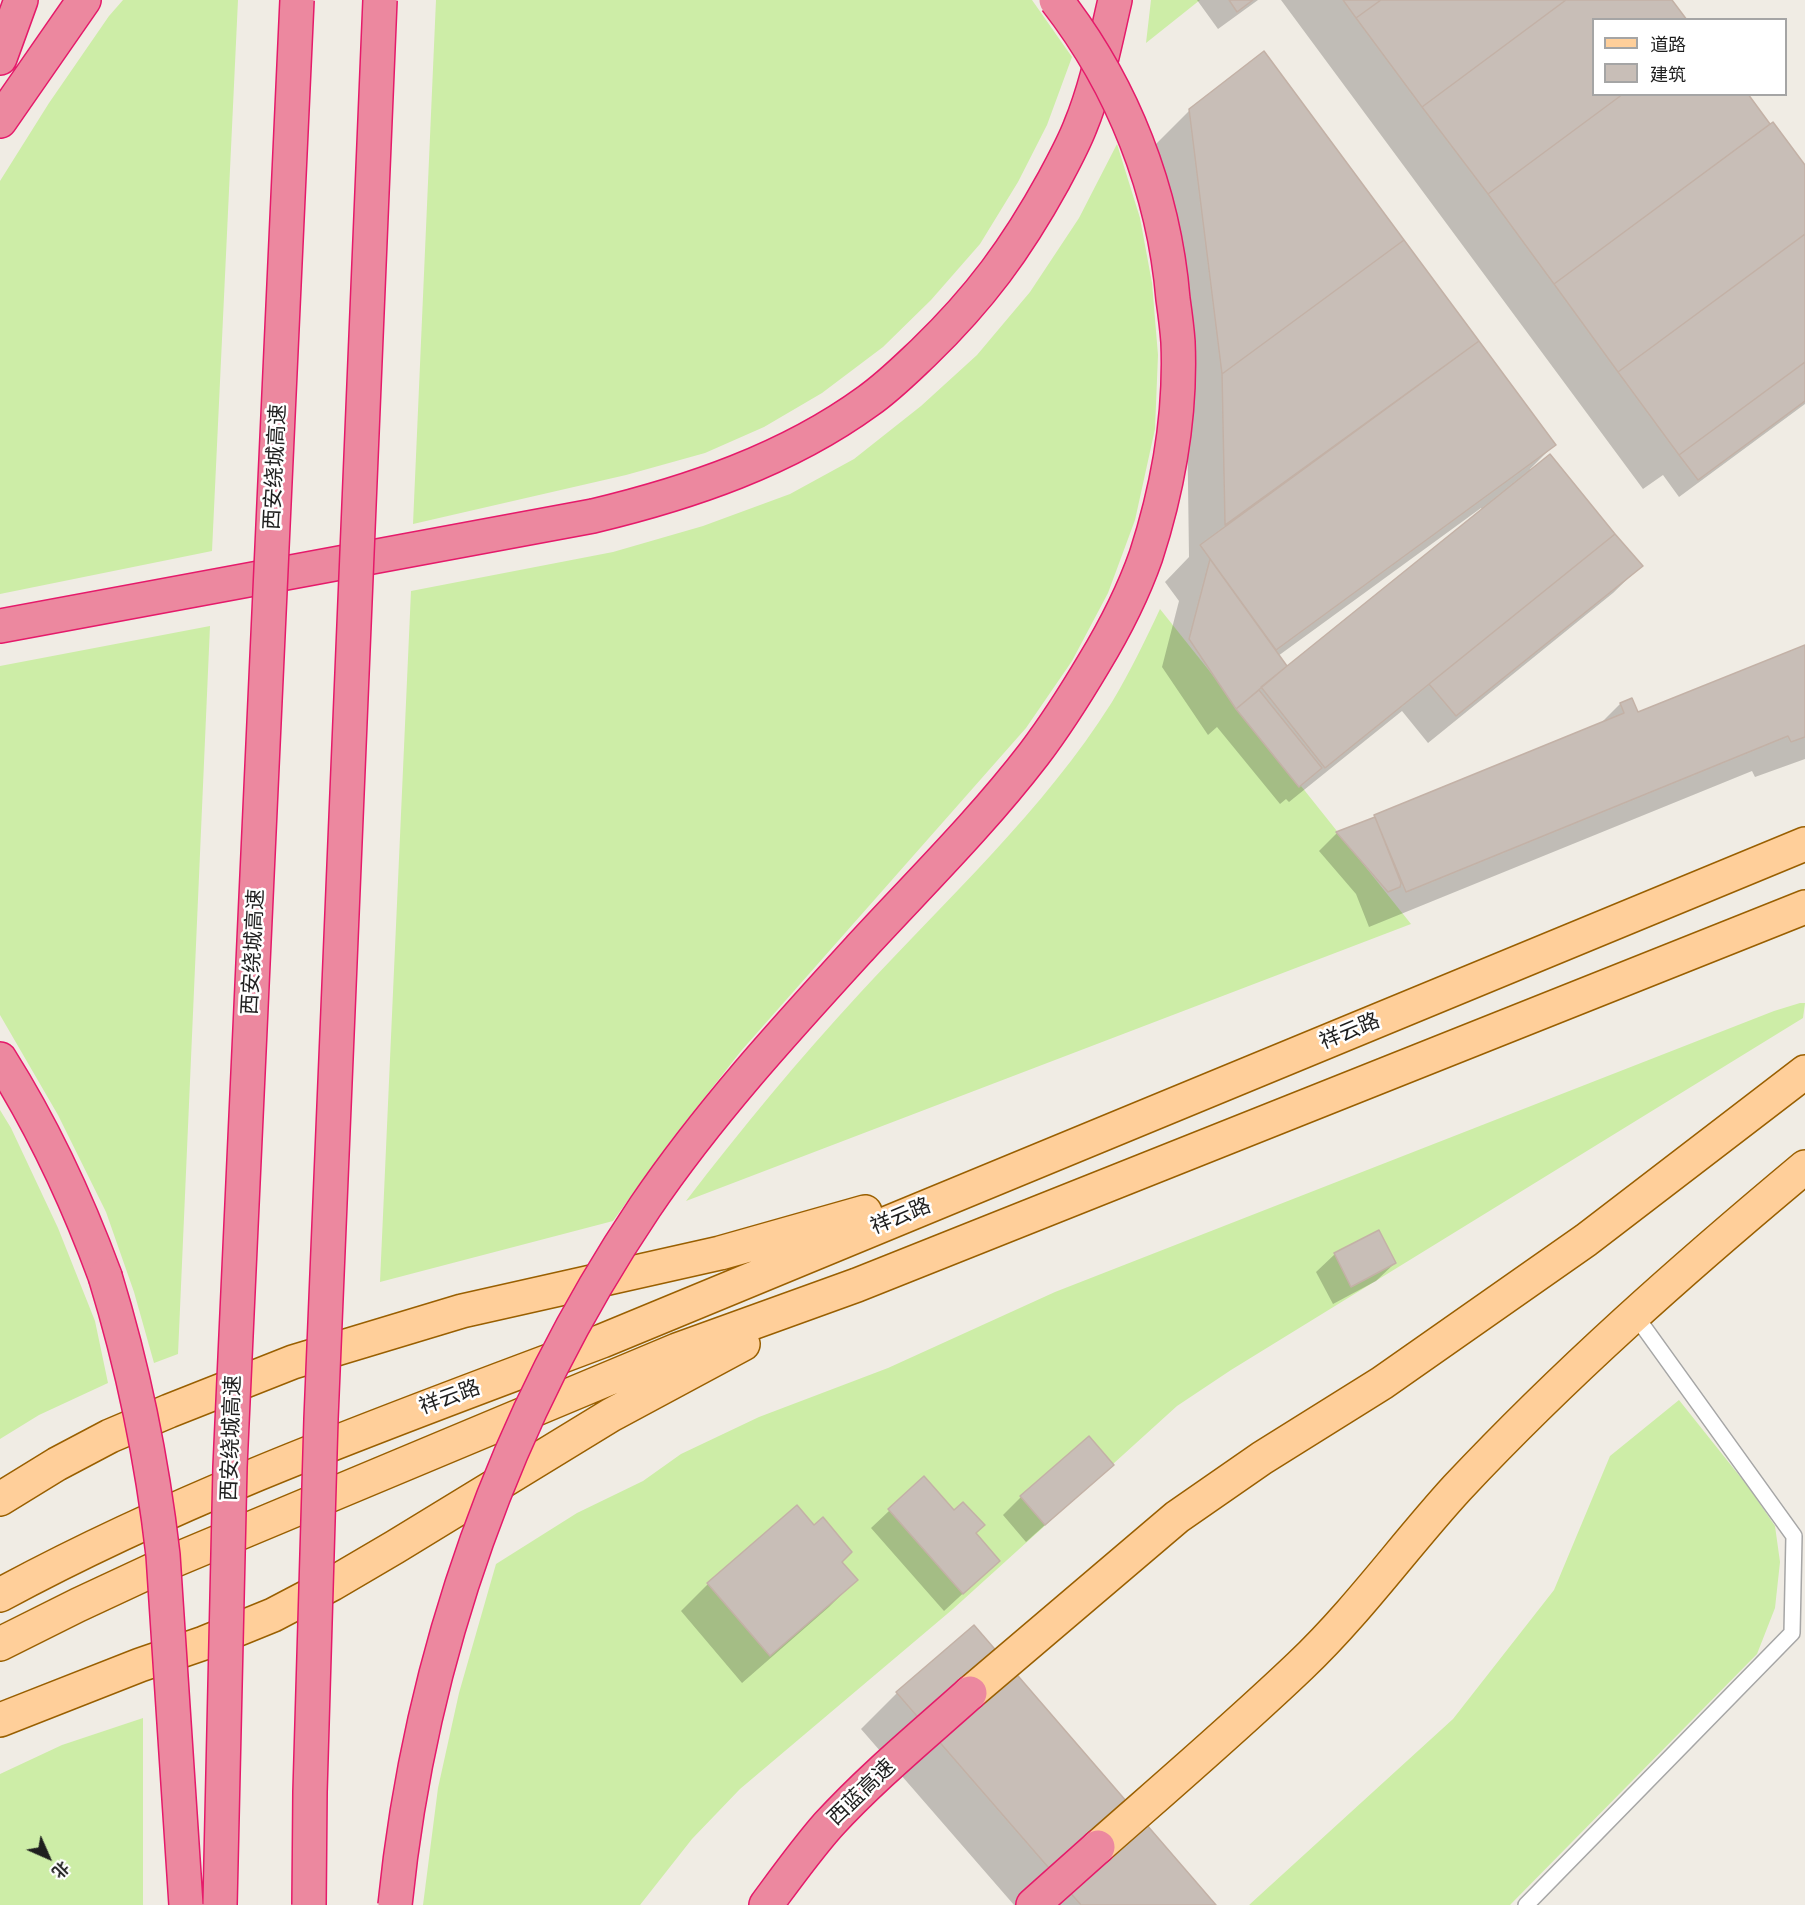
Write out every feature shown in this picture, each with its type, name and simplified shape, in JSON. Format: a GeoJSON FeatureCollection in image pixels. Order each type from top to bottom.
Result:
{"type":"FeatureCollection","features":[{"type":"Feature","properties":{"kind":"highway"},"geometry":{"type":"LineString","coordinates":[[0,58],[21,0]]}},
{"type":"Feature","properties":{"kind":"highway"},"geometry":{"type":"LineString","coordinates":[[0,121],[84,0]]}},
{"type":"Feature","properties":{"kind":"highway","name":"西安绕城高速"},"geometry":{"type":"LineString","coordinates":[[220,1905],[230,1467],[297,0]]}},
{"type":"Feature","properties":{"kind":"highway"},"geometry":{"type":"LineString","coordinates":[[309,1905],[321,1419],[380,0]]}},
{"type":"Feature","properties":{"kind":"highway"},"geometry":{"type":"LineString","coordinates":[[395,1905],[398,1871],[418,1750],[448,1628],[487,1511],[505,1467],[570,1331],[644,1209],[712,1118],[859,949],[985,814],[1069,706],[1103,649],[1124,608],[1145,558],[1168,467],[1174,423],[1178,341],[1170,259],[1149,177],[1122,107],[1086,44],[1056,0]]}},
{"type":"Feature","properties":{"kind":"highway"},"geometry":{"type":"LineString","coordinates":[[0,626],[593,516],[657,501],[722,478],[824,429],[868,401],[903,372],[984,289],[1008,256],[1036,213],[1080,128],[1095,85],[1115,0]]}},
{"type":"Feature","properties":{"kind":"highway"},"geometry":{"type":"LineString","coordinates":[[0,1059],[47,1142],[81,1213],[105,1276],[140,1403],[158,1511],[164,1566],[186,1905]]}},
{"type":"Feature","properties":{"kind":"highway","name":"西蓝高速"},"geometry":{"type":"LineString","coordinates":[[766,1905],[794,1866],[861,1791],[970,1694]]}},
{"type":"Feature","properties":{"kind":"highway"},"geometry":{"type":"LineString","coordinates":[[1033,1905],[1098,1847]]}},
{"type":"Feature","properties":{"kind":"main road","name":"祥云路"},"geometry":{"type":"LineString","coordinates":[[0,1595],[117,1537],[295,1459],[446,1398],[602,1341],[1805,844]]}},
{"type":"Feature","properties":{"kind":"main road","name":"祥云路"},"geometry":{"type":"LineString","coordinates":[[0,1644],[158,1568],[678,1350],[857,1285],[1805,907]]}},
{"type":"Feature","properties":{"kind":"main road"},"geometry":{"type":"LineString","coordinates":[[970,1694],[1177,1517],[1262,1458],[1382,1383],[1586,1240],[1805,1072]]}},
{"type":"Feature","properties":{"kind":"main road"},"geometry":{"type":"LineString","coordinates":[[0,1499],[57,1464],[110,1436],[303,1359],[462,1311],[758,1243],[1025,1166]]}},
{"type":"Feature","properties":{"kind":"main road"},"geometry":{"type":"LineString","coordinates":[[1098,1847],[1302,1665],[1390,1568],[1456,1490],[1534,1409],[1708,1248],[1805,1167]]}},
{"type":"Feature","properties":{"kind":"main road"},"geometry":{"type":"LineString","coordinates":[[0,1720],[273,1615],[350,1573],[611,1415],[857,1285]]}},
{"type":"Feature","properties":{"kind":"lane"},"geometry":{"type":"LineString","coordinates":[[1526,1905],[1792,1634],[1794,1536],[1635,1315]]}},
{"type":"Feature","properties":{"kind":"green space"},"geometry":{"type":"Polygon","coordinates":[[[123,0],[238,0],[212,551],[0,594],[0,181],[49,103],[109,16],[123,0]]]}},
{"type":"Feature","properties":{"kind":"green space"},"geometry":{"type":"Polygon","coordinates":[[[436,0],[1032,0],[1072,57],[1047,125],[1018,182],[980,244],[931,300],[883,347],[822,393],[764,427],[705,453],[626,475],[413,524],[436,0]]]}},
{"type":"Feature","properties":{"kind":"green space"},"geometry":{"type":"Polygon","coordinates":[[[1151,0],[1200,0],[1146,43],[1151,0]]]}},
{"type":"Feature","properties":{"kind":"green space"},"geometry":{"type":"Polygon","coordinates":[[[1117,144],[1140,218],[1152,283],[1158,355],[1155,429],[1135,520],[1108,593],[1072,661],[1026,728],[741,1051],[672,1139],[613,1221],[380,1282],[411,591],[613,552],[703,526],[790,494],[854,459],[921,406],[977,355],[1030,292],[1079,218],[1117,144]]]}},
{"type":"Feature","properties":{"kind":"green space"},"geometry":{"type":"Polygon","coordinates":[[[1160,609],[1411,924],[686,1201],[815,1043],[993,853],[1056,780],[1112,702],[1160,609]]]}},
{"type":"Feature","properties":{"kind":"green space"},"geometry":{"type":"Polygon","coordinates":[[[210,626],[178,1354],[154,1363],[134,1292],[106,1212],[58,1115],[0,1015],[0,666],[210,626]]]}},
{"type":"Feature","properties":{"kind":"green space"},"geometry":{"type":"Polygon","coordinates":[[[1805,1003],[1803,1018],[1231,1370],[1177,1406],[953,1609],[740,1789],[692,1839],[640,1905],[423,1905],[438,1788],[459,1693],[496,1564],[577,1513],[643,1481],[681,1454],[759,1417],[888,1368],[1055,1292],[1774,1011],[1805,1003]]]}},
{"type":"Feature","properties":{"kind":"green space"},"geometry":{"type":"Polygon","coordinates":[[[0,1110],[11,1128],[58,1228],[95,1321],[108,1383],[39,1415],[0,1439],[0,1110]]]}},
{"type":"Feature","properties":{"kind":"green space"},"geometry":{"type":"Polygon","coordinates":[[[1679,1400],[1750,1489],[1775,1526],[1780,1562],[1775,1608],[1757,1654],[1510,1905],[1249,1905],[1453,1719],[1554,1590],[1610,1456],[1679,1400]]]}},
{"type":"Feature","properties":{"kind":"green space"},"geometry":{"type":"Polygon","coordinates":[[[143,1718],[143,1905],[0,1905],[0,1774],[62,1745],[143,1718]]]}},
{"type":"Feature","properties":{"kind":"building"},"geometry":{"type":"Polygon","coordinates":[[[1229,0],[1253,0],[1237,12],[1229,0]]]}},
{"type":"Feature","properties":{"kind":"building"},"geometry":{"type":"Polygon","coordinates":[[[1343,0],[1381,0],[1356,18],[1343,0]]]}},
{"type":"Feature","properties":{"kind":"building"},"geometry":{"type":"Polygon","coordinates":[[[1381,0],[1566,0],[1422,107],[1356,18],[1381,0]]]}},
{"type":"Feature","properties":{"kind":"building"},"geometry":{"type":"Polygon","coordinates":[[[1566,0],[1672,0],[1686,18],[1592,18],[1592,96],[1620,96],[1488,194],[1422,107],[1566,0]]]}},
{"type":"Feature","properties":{"kind":"building"},"geometry":{"type":"Polygon","coordinates":[[[1264,51],[1404,240],[1222,374],[1189,109],[1264,51]]]}},
{"type":"Feature","properties":{"kind":"building"},"geometry":{"type":"Polygon","coordinates":[[[1620,96],[1749,96],[1770,124],[1554,284],[1488,194],[1620,96]]]}},
{"type":"Feature","properties":{"kind":"building"},"geometry":{"type":"Polygon","coordinates":[[[1773,122],[1805,165],[1805,234],[1618,372],[1554,284],[1773,122]]]}},
{"type":"Feature","properties":{"kind":"building"},"geometry":{"type":"Polygon","coordinates":[[[1805,234],[1805,362],[1679,455],[1618,372],[1805,234]]]}},
{"type":"Feature","properties":{"kind":"building"},"geometry":{"type":"Polygon","coordinates":[[[1404,240],[1479,341],[1225,525],[1222,374],[1404,240]]]}},
{"type":"Feature","properties":{"kind":"building"},"geometry":{"type":"Polygon","coordinates":[[[1479,341],[1556,445],[1276,650],[1200,545],[1479,341]]]}},
{"type":"Feature","properties":{"kind":"building"},"geometry":{"type":"Polygon","coordinates":[[[1805,362],[1805,401],[1698,480],[1679,455],[1805,362]]]}},
{"type":"Feature","properties":{"kind":"building"},"geometry":{"type":"Polygon","coordinates":[[[1550,454],[1615,534],[1325,768],[1261,687],[1550,454]]]}},
{"type":"Feature","properties":{"kind":"building"},"geometry":{"type":"Polygon","coordinates":[[[1615,534],[1643,566],[1456,716],[1429,684],[1615,534]]]}},
{"type":"Feature","properties":{"kind":"building"},"geometry":{"type":"Polygon","coordinates":[[[1210,559],[1287,666],[1236,709],[1189,639],[1210,559]]]}},
{"type":"Feature","properties":{"kind":"building"},"geometry":{"type":"Polygon","coordinates":[[[1805,645],[1805,737],[1791,742],[1788,736],[1406,892],[1374,815],[1624,713],[1620,703],[1632,698],[1638,712],[1805,645]]]}},
{"type":"Feature","properties":{"kind":"building"},"geometry":{"type":"Polygon","coordinates":[[[1259,690],[1322,768],[1299,787],[1236,709],[1259,690]]]}},
{"type":"Feature","properties":{"kind":"building"},"geometry":{"type":"Polygon","coordinates":[[[1375,817],[1401,883],[1400,887],[1388,892],[1336,832],[1375,817]]]}},
{"type":"Feature","properties":{"kind":"building"},"geometry":{"type":"Polygon","coordinates":[[[1379,1230],[1396,1263],[1351,1287],[1334,1253],[1379,1230]]]}},
{"type":"Feature","properties":{"kind":"building"},"geometry":{"type":"Polygon","coordinates":[[[1089,1436],[1114,1465],[1045,1525],[1020,1496],[1089,1436]]]}},
{"type":"Feature","properties":{"kind":"building"},"geometry":{"type":"Polygon","coordinates":[[[924,1476],[954,1510],[963,1502],[985,1525],[976,1533],[1000,1561],[963,1594],[888,1509],[924,1476]]]}},
{"type":"Feature","properties":{"kind":"building"},"geometry":{"type":"Polygon","coordinates":[[[797,1505],[814,1525],[823,1517],[852,1552],[842,1562],[858,1580],[770,1656],[707,1583],[797,1505]]]}},
{"type":"Feature","properties":{"kind":"building"},"geometry":{"type":"Polygon","coordinates":[[[974,1625],[1216,1905],[1081,1905],[896,1692],[974,1625]]]}}]}
